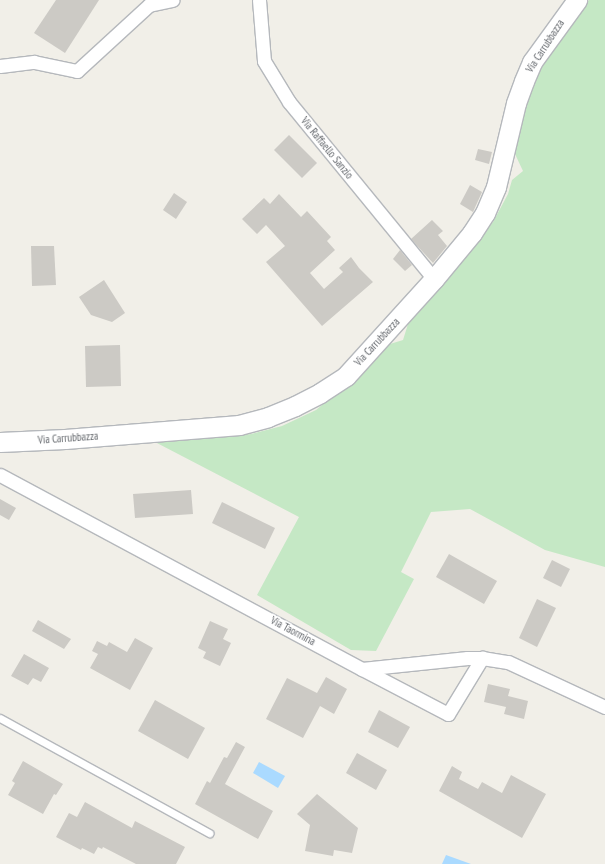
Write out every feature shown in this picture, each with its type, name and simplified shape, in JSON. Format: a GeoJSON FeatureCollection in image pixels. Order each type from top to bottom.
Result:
{"type":"FeatureCollection","features":[{"type":"Feature","properties":{"kind":"main road","name":"Via Carrubbazza"},"geometry":{"type":"LineString","coordinates":[[0,442],[65,439],[239,424],[268,417],[314,397],[346,376],[434,279],[472,233],[485,213],[496,188],[516,103],[524,80],[539,52],[577,0]]}},
{"type":"Feature","properties":{"kind":"street"},"geometry":{"type":"LineString","coordinates":[[0,66],[34,62],[77,71],[149,5],[172,0]]}},
{"type":"Feature","properties":{"kind":"street","name":"Via Raffaello Sanzio"},"geometry":{"type":"LineString","coordinates":[[259,0],[264,61],[289,102],[434,279]]}},
{"type":"Feature","properties":{"kind":"street","name":"Via Taormina"},"geometry":{"type":"LineString","coordinates":[[0,475],[448,714],[482,658]]}},
{"type":"Feature","properties":{"kind":"street"},"geometry":{"type":"LineString","coordinates":[[362,669],[467,658],[482,658],[508,662],[605,707]]}},
{"type":"Feature","properties":{"kind":"lane"},"geometry":{"type":"LineString","coordinates":[[0,718],[209,833]]}},
{"type":"Feature","properties":{"kind":"green space"},"geometry":{"type":"Polygon","coordinates":[[[589,0],[605,0],[605,567],[545,550],[470,509],[431,512],[401,572],[414,579],[376,651],[351,650],[257,595],[299,517],[155,442],[251,434],[282,426],[316,410],[390,344],[403,340],[408,324],[493,222],[508,194],[512,180],[523,171],[515,154],[528,89],[543,62],[589,0]]]}},
{"type":"Feature","properties":{"kind":"water"},"geometry":{"type":"Polygon","coordinates":[[[259,762],[285,776],[278,788],[253,773],[259,762]]]}},
{"type":"Feature","properties":{"kind":"water"},"geometry":{"type":"Polygon","coordinates":[[[446,855],[471,864],[442,864],[446,855]]]}},
{"type":"Feature","properties":{"kind":"building"},"geometry":{"type":"Polygon","coordinates":[[[56,0],[99,0],[65,53],[34,33],[56,0]]]}},
{"type":"Feature","properties":{"kind":"building"},"geometry":{"type":"Polygon","coordinates":[[[289,135],[317,163],[302,178],[274,150],[289,135]]]}},
{"type":"Feature","properties":{"kind":"building"},"geometry":{"type":"Polygon","coordinates":[[[478,149],[492,152],[489,164],[475,160],[478,149]]]}},
{"type":"Feature","properties":{"kind":"building"},"geometry":{"type":"Polygon","coordinates":[[[470,185],[482,192],[473,212],[460,204],[470,185]]]}},
{"type":"Feature","properties":{"kind":"building"},"geometry":{"type":"Polygon","coordinates":[[[174,193],[187,202],[176,219],[163,210],[174,193]]]}},
{"type":"Feature","properties":{"kind":"building"},"geometry":{"type":"Polygon","coordinates":[[[279,194],[301,217],[307,211],[331,237],[327,241],[335,250],[310,273],[324,289],[343,272],[339,268],[351,257],[359,268],[373,282],[322,326],[266,262],[285,246],[266,225],[257,234],[242,219],[264,198],[270,204],[279,194]]]}},
{"type":"Feature","properties":{"kind":"building"},"geometry":{"type":"Polygon","coordinates":[[[432,220],[443,231],[438,235],[447,246],[433,263],[411,239],[432,220]]]}},
{"type":"Feature","properties":{"kind":"building"},"geometry":{"type":"Polygon","coordinates":[[[31,246],[54,246],[56,285],[32,286],[31,246]]]}},
{"type":"Feature","properties":{"kind":"building"},"geometry":{"type":"Polygon","coordinates":[[[400,250],[412,265],[405,271],[393,259],[400,250]]]}},
{"type":"Feature","properties":{"kind":"building"},"geometry":{"type":"Polygon","coordinates":[[[104,280],[125,313],[112,322],[91,315],[79,297],[104,280]]]}},
{"type":"Feature","properties":{"kind":"building"},"geometry":{"type":"Polygon","coordinates":[[[120,345],[121,386],[86,387],[85,346],[120,345]]]}},
{"type":"Feature","properties":{"kind":"building"},"geometry":{"type":"Polygon","coordinates":[[[191,490],[193,514],[135,518],[133,494],[191,490]]]}},
{"type":"Feature","properties":{"kind":"building"},"geometry":{"type":"Polygon","coordinates":[[[0,499],[16,508],[9,520],[0,515],[0,499]]]}},
{"type":"Feature","properties":{"kind":"building"},"geometry":{"type":"Polygon","coordinates":[[[222,502],[275,528],[265,549],[212,523],[222,502]]]}},
{"type":"Feature","properties":{"kind":"building"},"geometry":{"type":"Polygon","coordinates":[[[449,554],[497,581],[484,604],[436,577],[449,554]]]}},
{"type":"Feature","properties":{"kind":"building"},"geometry":{"type":"Polygon","coordinates":[[[552,560],[570,569],[561,587],[543,578],[552,560]]]}},
{"type":"Feature","properties":{"kind":"building"},"geometry":{"type":"Polygon","coordinates":[[[537,599],[556,608],[537,647],[519,638],[537,599]]]}},
{"type":"Feature","properties":{"kind":"building"},"geometry":{"type":"Polygon","coordinates":[[[38,620],[71,639],[64,649],[32,631],[38,620]]]}},
{"type":"Feature","properties":{"kind":"building"},"geometry":{"type":"Polygon","coordinates":[[[210,621],[228,629],[223,639],[231,643],[220,666],[203,658],[206,652],[198,648],[210,621]]]}},
{"type":"Feature","properties":{"kind":"building"},"geometry":{"type":"Polygon","coordinates":[[[135,638],[153,648],[130,690],[90,668],[98,654],[92,651],[97,641],[107,646],[109,642],[127,652],[135,638]]]}},
{"type":"Feature","properties":{"kind":"building"},"geometry":{"type":"Polygon","coordinates":[[[24,654],[49,668],[41,682],[33,678],[28,685],[11,676],[24,654]]]}},
{"type":"Feature","properties":{"kind":"building"},"geometry":{"type":"Polygon","coordinates":[[[326,677],[347,689],[334,714],[320,706],[303,738],[266,719],[287,678],[317,693],[326,677]]]}},
{"type":"Feature","properties":{"kind":"building"},"geometry":{"type":"Polygon","coordinates":[[[488,684],[510,689],[508,696],[528,701],[524,719],[504,714],[506,707],[484,702],[488,684]]]}},
{"type":"Feature","properties":{"kind":"building"},"geometry":{"type":"Polygon","coordinates":[[[155,700],[205,728],[188,759],[138,731],[155,700]]]}},
{"type":"Feature","properties":{"kind":"building"},"geometry":{"type":"Polygon","coordinates":[[[379,710],[410,727],[398,748],[368,732],[379,710]]]}},
{"type":"Feature","properties":{"kind":"building"},"geometry":{"type":"Polygon","coordinates":[[[236,742],[245,747],[225,784],[273,811],[258,839],[195,804],[207,781],[210,783],[224,757],[227,758],[236,742]]]}},
{"type":"Feature","properties":{"kind":"building"},"geometry":{"type":"Polygon","coordinates":[[[357,753],[387,770],[376,790],[346,773],[357,753]]]}},
{"type":"Feature","properties":{"kind":"building"},"geometry":{"type":"Polygon","coordinates":[[[23,761],[63,784],[56,795],[54,794],[43,814],[8,795],[15,783],[12,781],[23,761]]]}},
{"type":"Feature","properties":{"kind":"building"},"geometry":{"type":"Polygon","coordinates":[[[452,766],[462,772],[459,779],[478,789],[482,782],[502,793],[511,775],[546,794],[522,838],[439,791],[452,766]]]}},
{"type":"Feature","properties":{"kind":"building"},"geometry":{"type":"Polygon","coordinates":[[[317,794],[358,828],[352,853],[334,850],[333,856],[305,851],[310,825],[297,814],[317,794]]]}},
{"type":"Feature","properties":{"kind":"building"},"geometry":{"type":"Polygon","coordinates":[[[85,802],[132,828],[135,821],[185,847],[176,864],[136,864],[103,847],[102,849],[98,847],[94,854],[82,848],[81,850],[56,837],[69,813],[77,817],[85,802]]]}}]}
